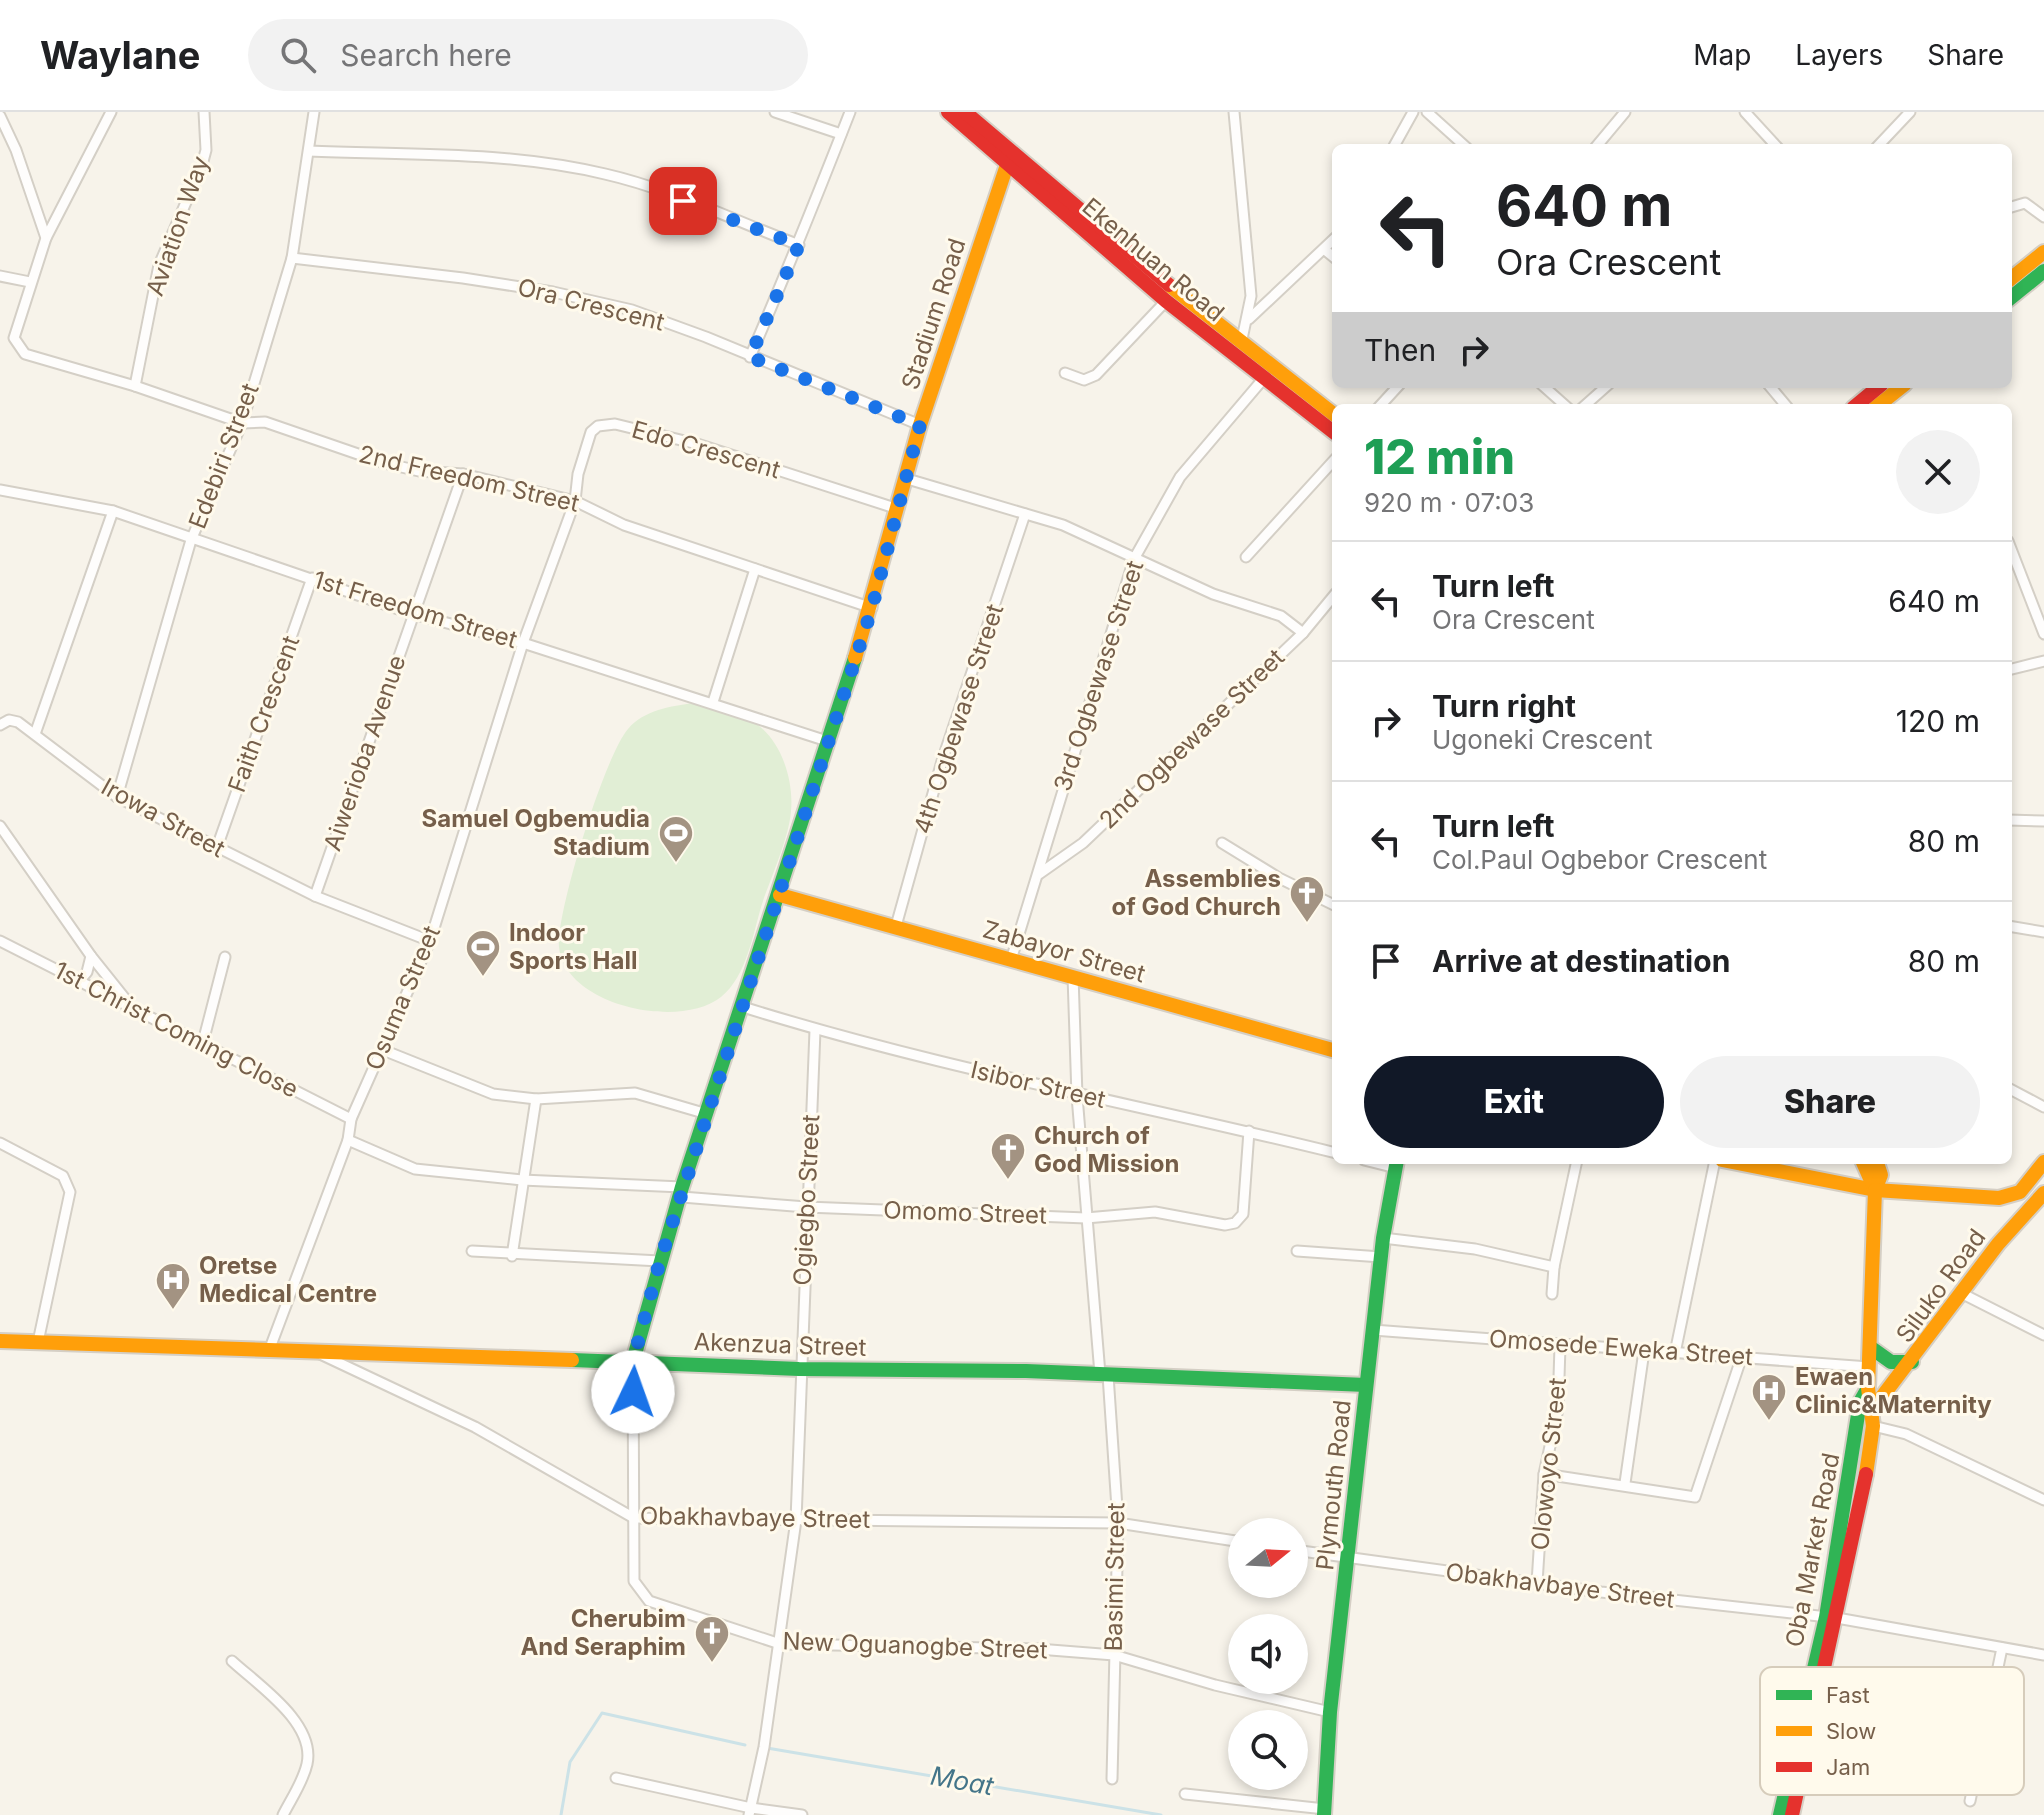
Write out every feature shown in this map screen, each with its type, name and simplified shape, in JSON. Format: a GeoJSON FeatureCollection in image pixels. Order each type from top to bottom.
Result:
{"type":"FeatureCollection","features":[{"type":"Feature","properties":{"kind":"street"},"geometry":{"type":"LineString","coordinates":[[0,276],[30,282],[46,238],[111,112]]}},
{"type":"Feature","properties":{"kind":"street","name":"Aviation Way"},"geometry":{"type":"LineString","coordinates":[[135,386],[159,265],[206,150],[204,112]]}},
{"type":"Feature","properties":{"kind":"street","name":"Edebiri Street"},"geometry":{"type":"LineString","coordinates":[[117,797],[191,540],[242,423],[292,258],[314,112]]}},
{"type":"Feature","properties":{"kind":"street"},"geometry":{"type":"LineString","coordinates":[[775,112],[841,134]]}},
{"type":"Feature","properties":{"kind":"street"},"geometry":{"type":"LineString","coordinates":[[750,357],[799,245],[812,201],[850,112]]}},
{"type":"Feature","properties":{"kind":"street","name":"Ekenhuan Road"},"geometry":{"type":"LineString","coordinates":[[948,112],[1242,339],[1332,413]]}},
{"type":"Feature","properties":{"kind":"street","name":"Ekenhuan Road"},"geometry":{"type":"LineString","coordinates":[[965,112],[1008,158],[1166,301],[1332,431]]}},
{"type":"Feature","properties":{"kind":"street"},"geometry":{"type":"LineString","coordinates":[[1234,112],[1251,296],[1249,319],[1242,339]]}},
{"type":"Feature","properties":{"kind":"street"},"geometry":{"type":"LineString","coordinates":[[1395,144],[1413,112]]}},
{"type":"Feature","properties":{"kind":"street"},"geometry":{"type":"LineString","coordinates":[[1427,112],[1463,144]]}},
{"type":"Feature","properties":{"kind":"street"},"geometry":{"type":"LineString","coordinates":[[1598,144],[1625,112]]}},
{"type":"Feature","properties":{"kind":"street"},"geometry":{"type":"LineString","coordinates":[[1745,112],[1774,144]]}},
{"type":"Feature","properties":{"kind":"street"},"geometry":{"type":"LineString","coordinates":[[1880,144],[1910,112]]}},
{"type":"Feature","properties":{"kind":"street"},"geometry":{"type":"LineString","coordinates":[[0,116],[46,238]]}},
{"type":"Feature","properties":{"kind":"street"},"geometry":{"type":"LineString","coordinates":[[309,151],[525,159],[582,169],[626,179],[799,245]]}},
{"type":"Feature","properties":{"kind":"street","name":"Stadium Road"},"geometry":{"type":"LineString","coordinates":[[633,1361],[660,1261],[872,608],[920,425],[1008,158]]}},
{"type":"Feature","properties":{"kind":"street"},"geometry":{"type":"LineString","coordinates":[[2012,207],[2025,203],[2044,217]]}},
{"type":"Feature","properties":{"kind":"street"},"geometry":{"type":"LineString","coordinates":[[1249,319],[1332,242]]}},
{"type":"Feature","properties":{"kind":"street"},"geometry":{"type":"LineString","coordinates":[[1325,250],[1332,256]]}},
{"type":"Feature","properties":{"kind":"street"},"geometry":{"type":"LineString","coordinates":[[2012,278],[2044,252]]}},
{"type":"Feature","properties":{"kind":"street","name":"Ora Crescent"},"geometry":{"type":"LineString","coordinates":[[292,258],[553,292],[632,310],[920,425]]}},
{"type":"Feature","properties":{"kind":"street"},"geometry":{"type":"LineString","coordinates":[[2012,297],[2044,271]]}},
{"type":"Feature","properties":{"kind":"street","name":"2nd Freedom Street"},"geometry":{"type":"LineString","coordinates":[[30,282],[14,338],[25,354],[135,386],[242,423],[265,422],[407,469],[463,474],[575,501],[624,525],[872,608]]}},
{"type":"Feature","properties":{"kind":"street"},"geometry":{"type":"LineString","coordinates":[[1065,373],[1084,380],[1096,375],[1166,301]]}},
{"type":"Feature","properties":{"kind":"street","name":"3rd Ogbewase Street"},"geometry":{"type":"LineString","coordinates":[[1011,960],[1134,559],[1180,477],[1264,378]]}},
{"type":"Feature","properties":{"kind":"street"},"geometry":{"type":"LineString","coordinates":[[1382,404],[1396,388]]}},
{"type":"Feature","properties":{"kind":"street"},"geometry":{"type":"LineString","coordinates":[[1546,388],[1564,404]]}},
{"type":"Feature","properties":{"kind":"street"},"geometry":{"type":"LineString","coordinates":[[1586,404],[1604,388]]}},
{"type":"Feature","properties":{"kind":"street"},"geometry":{"type":"LineString","coordinates":[[1771,388],[1785,404]]}},
{"type":"Feature","properties":{"kind":"street"},"geometry":{"type":"LineString","coordinates":[[1858,404],[1877,388]]}},
{"type":"Feature","properties":{"kind":"street"},"geometry":{"type":"LineString","coordinates":[[1880,404],[1900,388]]}},
{"type":"Feature","properties":{"kind":"street","name":"Edo Crescent"},"geometry":{"type":"LineString","coordinates":[[523,643],[575,501],[578,474],[591,432],[598,426],[615,424],[697,444],[898,509]]}},
{"type":"Feature","properties":{"kind":"street"},"geometry":{"type":"LineString","coordinates":[[1246,557],[1332,462]]}},
{"type":"Feature","properties":{"kind":"street","name":"Aiwerioba Avenue"},"geometry":{"type":"LineString","coordinates":[[315,896],[463,474]]}},
{"type":"Feature","properties":{"kind":"street"},"geometry":{"type":"LineString","coordinates":[[904,478],[1063,525],[1213,594],[1281,616],[1303,633]]}},
{"type":"Feature","properties":{"kind":"street","name":"1st Freedom Street"},"geometry":{"type":"LineString","coordinates":[[0,490],[113,511],[413,614],[523,643],[827,741]]}},
{"type":"Feature","properties":{"kind":"street"},"geometry":{"type":"LineString","coordinates":[[0,725],[9,720],[18,722],[35,734],[113,511]]}},
{"type":"Feature","properties":{"kind":"street","name":"4th Ogbewase Street"},"geometry":{"type":"LineString","coordinates":[[896,926],[942,761],[1025,514]]}},
{"type":"Feature","properties":{"kind":"street"},"geometry":{"type":"LineString","coordinates":[[2012,551],[2044,634]]}},
{"type":"Feature","properties":{"kind":"street"},"geometry":{"type":"LineString","coordinates":[[713,702],[755,569]]}},
{"type":"Feature","properties":{"kind":"street","name":"Faith Crescent"},"geometry":{"type":"LineString","coordinates":[[216,850],[312,578]]}},
{"type":"Feature","properties":{"kind":"street","name":"2nd Ogbewase Street"},"geometry":{"type":"LineString","coordinates":[[1039,874],[1083,843],[1303,633],[1332,598]]}},
{"type":"Feature","properties":{"kind":"street","name":"Osuma Street"},"geometry":{"type":"LineString","coordinates":[[270,1348],[348,1140],[351,1119],[430,941],[523,643]]}},
{"type":"Feature","properties":{"kind":"street"},"geometry":{"type":"LineString","coordinates":[[2012,669],[2044,661]]}},
{"type":"Feature","properties":{"kind":"street","name":"Irowa Street"},"geometry":{"type":"LineString","coordinates":[[35,734],[117,797],[216,850],[315,896],[430,941]]}},
{"type":"Feature","properties":{"kind":"street"},"geometry":{"type":"LineString","coordinates":[[2012,820],[2044,821]]}},
{"type":"Feature","properties":{"kind":"street"},"geometry":{"type":"LineString","coordinates":[[0,826],[91,956],[131,1005]]}},
{"type":"Feature","properties":{"kind":"street"},"geometry":{"type":"LineString","coordinates":[[1222,843],[1279,878],[1332,904]]}},
{"type":"Feature","properties":{"kind":"street","name":"Zabayor Street"},"geometry":{"type":"LineString","coordinates":[[780,895],[1332,1050]]}},
{"type":"Feature","properties":{"kind":"street"},"geometry":{"type":"LineString","coordinates":[[2012,927],[2044,932]]}},
{"type":"Feature","properties":{"kind":"street","name":"1st Christ Coming Close"},"geometry":{"type":"LineString","coordinates":[[0,941],[351,1119]]}},
{"type":"Feature","properties":{"kind":"street"},"geometry":{"type":"LineString","coordinates":[[80,980],[87,972],[91,956]]}},
{"type":"Feature","properties":{"kind":"street"},"geometry":{"type":"LineString","coordinates":[[203,1042],[225,957]]}},
{"type":"Feature","properties":{"kind":"street","name":"Basimi Street"},"geometry":{"type":"LineString","coordinates":[[1073,976],[1077,1096],[1086,1218],[1118,1523],[1112,1779]]}},
{"type":"Feature","properties":{"kind":"street","name":"Isibor Street"},"geometry":{"type":"LineString","coordinates":[[743,1007],[815,1030],[1077,1096],[1249,1131],[1332,1152]]}},
{"type":"Feature","properties":{"kind":"street","name":"Ogiegbo Street"},"geometry":{"type":"LineString","coordinates":[[750,1812],[780,1644],[796,1520],[799,1369],[815,1030]]}},
{"type":"Feature","properties":{"kind":"street"},"geometry":{"type":"LineString","coordinates":[[383,1050],[493,1094],[536,1099],[552,1095],[635,1093],[707,1114]]}},
{"type":"Feature","properties":{"kind":"street"},"geometry":{"type":"LineString","coordinates":[[2012,1090],[2044,1107]]}},
{"type":"Feature","properties":{"kind":"street"},"geometry":{"type":"LineString","coordinates":[[512,1256],[536,1099]]}},
{"type":"Feature","properties":{"kind":"street","name":"Omomo Street"},"geometry":{"type":"LineString","coordinates":[[348,1140],[415,1169],[522,1180],[682,1192],[806,1207],[1086,1218],[1155,1212],[1225,1225],[1235,1223],[1243,1214],[1249,1131]]}},
{"type":"Feature","properties":{"kind":"street"},"geometry":{"type":"LineString","coordinates":[[0,1143],[63,1176],[70,1192],[38,1342]]}},
{"type":"Feature","properties":{"kind":"street"},"geometry":{"type":"LineString","coordinates":[[1742,1164],[1875,1190],[1999,1198],[2020,1192],[2044,1162]]}},
{"type":"Feature","properties":{"kind":"street","name":"Plymouth Road"},"geometry":{"type":"LineString","coordinates":[[1325,1812],[1330,1712],[1383,1238],[1396,1164]]}},
{"type":"Feature","properties":{"kind":"street"},"geometry":{"type":"LineString","coordinates":[[1552,1294],[1554,1267],[1576,1164]]}},
{"type":"Feature","properties":{"kind":"street"},"geometry":{"type":"LineString","coordinates":[[1675,1353],[1714,1164]]}},
{"type":"Feature","properties":{"kind":"street"},"geometry":{"type":"LineString","coordinates":[[1864,1164],[1875,1190]]}},
{"type":"Feature","properties":{"kind":"street"},"geometry":{"type":"LineString","coordinates":[[1875,1406],[1868,1388],[1875,1190],[1881,1175],[1877,1164]]}},
{"type":"Feature","properties":{"kind":"street","name":"Siluko Road"},"geometry":{"type":"LineString","coordinates":[[1875,1406],[1912,1362],[2016,1220],[2044,1194]]}},
{"type":"Feature","properties":{"kind":"street"},"geometry":{"type":"LineString","coordinates":[[1383,1238],[1475,1249],[1554,1267]]}},
{"type":"Feature","properties":{"kind":"street"},"geometry":{"type":"LineString","coordinates":[[472,1251],[512,1256],[660,1261]]}},
{"type":"Feature","properties":{"kind":"street"},"geometry":{"type":"LineString","coordinates":[[1297,1251],[1381,1257]]}},
{"type":"Feature","properties":{"kind":"street"},"geometry":{"type":"LineString","coordinates":[[1961,1293],[2044,1335]]}},
{"type":"Feature","properties":{"kind":"street","name":"Omosede Eweka Street"},"geometry":{"type":"LineString","coordinates":[[1373,1330],[1869,1367]]}},
{"type":"Feature","properties":{"kind":"street","name":"Akenzua Street"},"geometry":{"type":"LineString","coordinates":[[0,1341],[308,1349],[799,1369],[1104,1374],[1366,1385]]}},
{"type":"Feature","properties":{"kind":"street","name":"Olowoyo Street"},"geometry":{"type":"LineString","coordinates":[[1537,1583],[1544,1474],[1558,1409],[1560,1346]]}},
{"type":"Feature","properties":{"kind":"street"},"geometry":{"type":"LineString","coordinates":[[1870,1347],[1891,1362],[1912,1362]]}},
{"type":"Feature","properties":{"kind":"street","name":"Obakhavbaye Street"},"geometry":{"type":"LineString","coordinates":[[308,1349],[475,1427],[634,1518],[1118,1523],[1228,1540]]}},
{"type":"Feature","properties":{"kind":"street"},"geometry":{"type":"LineString","coordinates":[[1625,1483],[1644,1351]]}},
{"type":"Feature","properties":{"kind":"street"},"geometry":{"type":"LineString","coordinates":[[1544,1474],[1625,1483],[1695,1497],[1742,1356]]}},
{"type":"Feature","properties":{"kind":"street","name":"New Oguanogbe Street"},"geometry":{"type":"LineString","coordinates":[[633,1361],[634,1581],[649,1601],[780,1644],[1038,1649],[1114,1655],[1215,1685],[1330,1712]]}},
{"type":"Feature","properties":{"kind":"street","name":"Oba Market Road"},"geometry":{"type":"LineString","coordinates":[[1822,1667],[1832,1617],[1860,1402],[1868,1388]]}},
{"type":"Feature","properties":{"kind":"street","name":"Oba Market Road"},"geometry":{"type":"LineString","coordinates":[[1819,1667],[1850,1567],[1875,1406]]}},
{"type":"Feature","properties":{"kind":"street"},"geometry":{"type":"LineString","coordinates":[[1873,1426],[1906,1434],[2044,1500]]}},
{"type":"Feature","properties":{"kind":"street","name":"Obakhavbaye Street"},"geometry":{"type":"LineString","coordinates":[[1308,1552],[1832,1617],[2044,1655]]}},
{"type":"Feature","properties":{"kind":"street"},"geometry":{"type":"LineString","coordinates":[[1998,1667],[2002,1648]]}},
{"type":"Feature","properties":{"kind":"street"},"geometry":{"type":"LineString","coordinates":[[232,1661],[295,1721],[303,1734],[308,1761],[283,1815]]}},
{"type":"Feature","properties":{"kind":"street"},"geometry":{"type":"LineString","coordinates":[[616,1778],[750,1812],[802,1815]]}},
{"type":"Feature","properties":{"kind":"street"},"geometry":{"type":"LineString","coordinates":[[1185,1794],[1325,1812]]}},
{"type":"Feature","properties":{"kind":"street","name":"Oba Market Road"},"geometry":{"type":"LineString","coordinates":[[1780,1815],[1785,1795]]}},
{"type":"Feature","properties":{"kind":"street","name":"Oba Market Road"},"geometry":{"type":"LineString","coordinates":[[1792,1815],[1796,1795]]}},
{"type":"Feature","properties":{"kind":"street"},"geometry":{"type":"LineString","coordinates":[[1970,1801],[1971,1795]]}},
{"type":"Feature","properties":{"kind":"green space","name":"Samuel Ogbemudia Stadium"},"geometry":{"type":"Polygon","coordinates":[[[694,703],[746,718],[771,738],[788,773],[790,822],[748,954],[730,988],[703,1007],[653,1011],[602,997],[581,984],[566,967],[559,947],[560,929],[573,870],[595,800],[618,744],[628,729],[642,717],[694,703]]]}},
{"type":"Feature","properties":{"kind":"waterway","name":"Moat"},"geometry":{"type":"LineString","coordinates":[[561,1815],[570,1762],[602,1713],[745,1745]]}},
{"type":"Feature","properties":{"kind":"waterway","name":"Moat"},"geometry":{"type":"LineString","coordinates":[[767,1748],[1161,1815]]}},
{"type":"Feature","properties":{"kind":"traffic: fast"},"geometry":{"type":"LineString","coordinates":[[2012,297],[2044,271]]}},
{"type":"Feature","properties":{"kind":"traffic: fast"},"geometry":{"type":"LineString","coordinates":[[633,1361],[682,1187],[855,658]]}},
{"type":"Feature","properties":{"kind":"traffic: fast"},"geometry":{"type":"LineString","coordinates":[[1324,1815],[1330,1712],[1383,1238],[1396,1164]]}},
{"type":"Feature","properties":{"kind":"traffic: fast"},"geometry":{"type":"LineString","coordinates":[[1870,1347],[1891,1362],[1912,1362]]}},
{"type":"Feature","properties":{"kind":"traffic: fast"},"geometry":{"type":"LineString","coordinates":[[572,1360],[799,1369],[1026,1371],[1366,1385]]}},
{"type":"Feature","properties":{"kind":"traffic: fast"},"geometry":{"type":"LineString","coordinates":[[1814,1667],[1826,1617],[1860,1402],[1868,1388]]}},
{"type":"Feature","properties":{"kind":"traffic: fast"},"geometry":{"type":"LineString","coordinates":[[1780,1815],[1785,1795]]}},
{"type":"Feature","properties":{"kind":"traffic: slow"},"geometry":{"type":"LineString","coordinates":[[855,658],[920,425],[1011,153]]}},
{"type":"Feature","properties":{"kind":"traffic: slow"},"geometry":{"type":"LineString","coordinates":[[2012,278],[2044,252]]}},
{"type":"Feature","properties":{"kind":"traffic: slow"},"geometry":{"type":"LineString","coordinates":[[1169,285],[1332,413]]}},
{"type":"Feature","properties":{"kind":"traffic: slow"},"geometry":{"type":"LineString","coordinates":[[1880,404],[1900,388]]}},
{"type":"Feature","properties":{"kind":"traffic: slow"},"geometry":{"type":"LineString","coordinates":[[780,895],[1332,1050]]}},
{"type":"Feature","properties":{"kind":"traffic: slow"},"geometry":{"type":"LineString","coordinates":[[1866,1474],[1873,1426],[1868,1388],[1875,1190],[1999,1198],[2020,1192],[2044,1162]]}},
{"type":"Feature","properties":{"kind":"traffic: slow"},"geometry":{"type":"LineString","coordinates":[[1742,1164],[1875,1190]]}},
{"type":"Feature","properties":{"kind":"traffic: slow"},"geometry":{"type":"LineString","coordinates":[[1864,1164],[1875,1190]]}},
{"type":"Feature","properties":{"kind":"traffic: slow"},"geometry":{"type":"LineString","coordinates":[[1875,1190],[1881,1175],[1877,1164]]}},
{"type":"Feature","properties":{"kind":"traffic: slow"},"geometry":{"type":"LineString","coordinates":[[1875,1406],[1998,1244],[2044,1193]]}},
{"type":"Feature","properties":{"kind":"traffic: slow"},"geometry":{"type":"LineString","coordinates":[[0,1341],[572,1360]]}},
{"type":"Feature","properties":{"kind":"traffic: jam"},"geometry":{"type":"LineString","coordinates":[[948,112],[1166,301],[1332,431]]}},
{"type":"Feature","properties":{"kind":"traffic: jam"},"geometry":{"type":"LineString","coordinates":[[965,112],[1169,285]]}},
{"type":"Feature","properties":{"kind":"traffic: jam"},"geometry":{"type":"LineString","coordinates":[[1858,404],[1877,388]]}},
{"type":"Feature","properties":{"kind":"traffic: jam"},"geometry":{"type":"LineString","coordinates":[[1824,1667],[1866,1474]]}},
{"type":"Feature","properties":{"kind":"traffic: jam"},"geometry":{"type":"LineString","coordinates":[[1792,1815],[1796,1795]]}},
{"type":"Feature","properties":{"kind":"place","name":"Samuel Ogbemudia Stadium"},"geometry":{"type":"Point","coordinates":[676,864]}},
{"type":"Feature","properties":{"kind":"place","name":"Assemblies of God Church"},"geometry":{"type":"Point","coordinates":[1307,924]}},
{"type":"Feature","properties":{"kind":"place","name":"Indoor Sports Hall"},"geometry":{"type":"Point","coordinates":[483,978]}},
{"type":"Feature","properties":{"kind":"place","name":"Church of God Mission"},"geometry":{"type":"Point","coordinates":[1008,1181]}},
{"type":"Feature","properties":{"kind":"place","name":"Oretse Medical Centre"},"geometry":{"type":"Point","coordinates":[173,1311]}},
{"type":"Feature","properties":{"kind":"place","name":"Ewaen Clinic&Maternity"},"geometry":{"type":"Point","coordinates":[1769,1422]}},
{"type":"Feature","properties":{"kind":"place","name":"Cherubim And Seraphim"},"geometry":{"type":"Point","coordinates":[712,1664]}},
{"type":"Feature","properties":{"kind":"route"},"geometry":{"type":"LineString","coordinates":[[633,1392],[633,1361],[660,1261],[872,608],[920,425],[750,357],[799,245],[683,201]]}}]}
